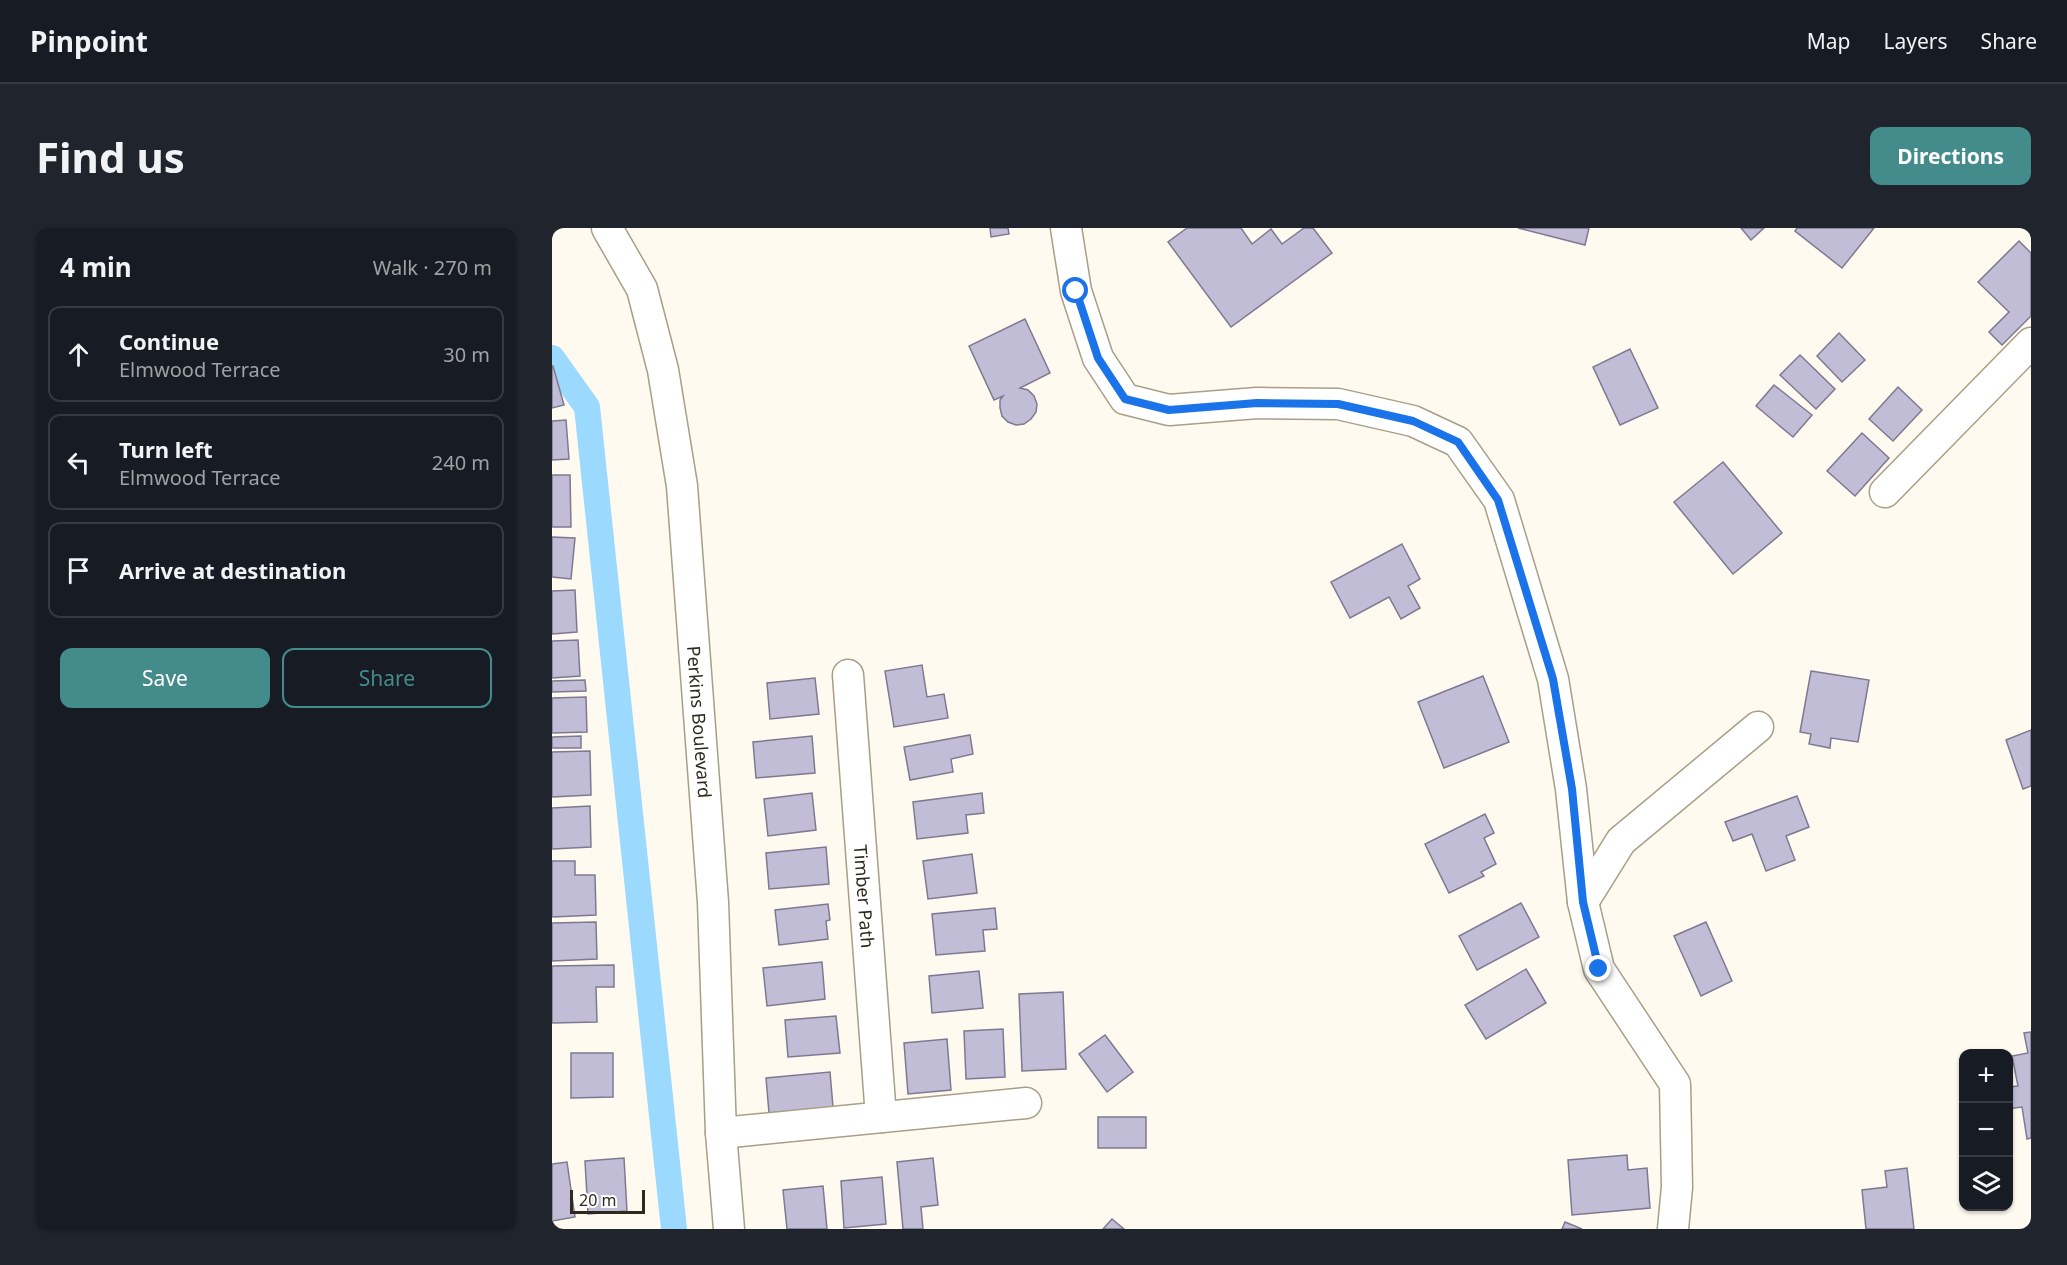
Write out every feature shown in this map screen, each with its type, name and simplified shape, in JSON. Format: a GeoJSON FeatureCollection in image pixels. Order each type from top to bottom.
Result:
{"type":"FeatureCollection","features":[{"type":"Feature","properties":{"kind":"street","name":"Perkins Boulevard"},"geometry":{"type":"LineString","coordinates":[[607,228],[642,289],[663,370],[682,486],[713,902],[721,1133],[729,1229]]}},
{"type":"Feature","properties":{"kind":"street"},"geometry":{"type":"LineString","coordinates":[[1066,228],[1076,291],[1098,358],[1125,399],[1169,410],[1257,403],[1338,404],[1413,421],[1458,442],[1498,500],[1553,679],[1572,789],[1583,902],[1599,969],[1675,1084],[1677,1187],[1673,1229]]}},
{"type":"Feature","properties":{"kind":"street"},"geometry":{"type":"LineString","coordinates":[[1886,492],[2031,343]]}},
{"type":"Feature","properties":{"kind":"street","name":"Timber Path"},"geometry":{"type":"LineString","coordinates":[[848,675],[881,1117]]}},
{"type":"Feature","properties":{"kind":"street"},"geometry":{"type":"LineString","coordinates":[[1583,902],[1621,841],[1758,727]]}},
{"type":"Feature","properties":{"kind":"street"},"geometry":{"type":"LineString","coordinates":[[721,1133],[1026,1103]]}},
{"type":"Feature","properties":{"kind":"building"},"geometry":{"type":"Polygon","coordinates":[[[990,228],[1008,228],[1009,234],[991,237],[990,228]]]}},
{"type":"Feature","properties":{"kind":"building"},"geometry":{"type":"Polygon","coordinates":[[[1187,228],[1241,228],[1252,244],[1271,229],[1282,244],[1304,228],[1313,228],[1332,253],[1231,327],[1168,242],[1187,228]]]}},
{"type":"Feature","properties":{"kind":"building"},"geometry":{"type":"Polygon","coordinates":[[[1518,228],[1589,228],[1585,245],[1518,228]]]}},
{"type":"Feature","properties":{"kind":"building"},"geometry":{"type":"Polygon","coordinates":[[[1741,228],[1764,228],[1751,240],[1741,228]]]}},
{"type":"Feature","properties":{"kind":"building"},"geometry":{"type":"Polygon","coordinates":[[[1797,228],[1874,228],[1842,268],[1795,231],[1797,228]]]}},
{"type":"Feature","properties":{"kind":"building"},"geometry":{"type":"Polygon","coordinates":[[[2019,241],[2031,253],[2031,316],[2002,345],[1989,332],[2009,312],[1978,282],[2019,241]]]}},
{"type":"Feature","properties":{"kind":"building"},"geometry":{"type":"Polygon","coordinates":[[[1025,319],[1050,373],[1020,388],[1028,390],[1034,396],[1037,404],[1036,412],[1031,419],[1024,424],[1016,425],[1008,422],[1002,416],[1000,400],[1003,396],[994,400],[969,346],[1025,319]]]}},
{"type":"Feature","properties":{"kind":"building"},"geometry":{"type":"Polygon","coordinates":[[[1839,333],[1865,360],[1842,382],[1817,356],[1839,333]]]}},
{"type":"Feature","properties":{"kind":"building"},"geometry":{"type":"Polygon","coordinates":[[[1630,349],[1658,408],[1620,425],[1593,367],[1630,349]]]}},
{"type":"Feature","properties":{"kind":"building"},"geometry":{"type":"Polygon","coordinates":[[[1800,355],[1835,389],[1816,409],[1780,375],[1800,355]]]}},
{"type":"Feature","properties":{"kind":"building"},"geometry":{"type":"Polygon","coordinates":[[[552,366],[564,405],[552,408],[552,366]]]}},
{"type":"Feature","properties":{"kind":"building"},"geometry":{"type":"Polygon","coordinates":[[[1774,385],[1812,415],[1793,437],[1756,406],[1774,385]]]}},
{"type":"Feature","properties":{"kind":"building"},"geometry":{"type":"Polygon","coordinates":[[[1898,387],[1922,410],[1893,441],[1869,419],[1898,387]]]}},
{"type":"Feature","properties":{"kind":"building"},"geometry":{"type":"Polygon","coordinates":[[[566,420],[569,459],[552,460],[552,421],[566,420]]]}},
{"type":"Feature","properties":{"kind":"building"},"geometry":{"type":"Polygon","coordinates":[[[1862,433],[1889,458],[1855,496],[1827,471],[1862,433]]]}},
{"type":"Feature","properties":{"kind":"building"},"geometry":{"type":"Polygon","coordinates":[[[1723,462],[1782,533],[1733,574],[1674,502],[1723,462]]]}},
{"type":"Feature","properties":{"kind":"building"},"geometry":{"type":"Polygon","coordinates":[[[552,475],[570,475],[571,527],[552,527],[552,475]]]}},
{"type":"Feature","properties":{"kind":"building"},"geometry":{"type":"Polygon","coordinates":[[[552,537],[575,538],[571,579],[552,577],[552,537]]]}},
{"type":"Feature","properties":{"kind":"building"},"geometry":{"type":"Polygon","coordinates":[[[1402,544],[1420,579],[1408,586],[1420,608],[1401,619],[1389,597],[1350,618],[1331,582],[1402,544]]]}},
{"type":"Feature","properties":{"kind":"building"},"geometry":{"type":"Polygon","coordinates":[[[575,590],[577,632],[552,634],[552,591],[575,590]]]}},
{"type":"Feature","properties":{"kind":"building"},"geometry":{"type":"Polygon","coordinates":[[[578,640],[580,676],[552,678],[552,641],[578,640]]]}},
{"type":"Feature","properties":{"kind":"building"},"geometry":{"type":"Polygon","coordinates":[[[922,665],[927,697],[944,694],[948,718],[894,727],[885,671],[922,665]]]}},
{"type":"Feature","properties":{"kind":"building"},"geometry":{"type":"Polygon","coordinates":[[[1811,671],[1869,680],[1858,742],[1831,738],[1830,748],[1809,744],[1811,734],[1800,732],[1811,671]]]}},
{"type":"Feature","properties":{"kind":"building"},"geometry":{"type":"Polygon","coordinates":[[[1483,676],[1509,742],[1444,768],[1418,702],[1483,676]]]}},
{"type":"Feature","properties":{"kind":"building"},"geometry":{"type":"Polygon","coordinates":[[[815,678],[819,714],[770,719],[767,683],[815,678]]]}},
{"type":"Feature","properties":{"kind":"building"},"geometry":{"type":"Polygon","coordinates":[[[585,680],[586,691],[552,692],[552,681],[585,680]]]}},
{"type":"Feature","properties":{"kind":"building"},"geometry":{"type":"Polygon","coordinates":[[[586,697],[587,732],[552,733],[552,698],[586,697]]]}},
{"type":"Feature","properties":{"kind":"building"},"geometry":{"type":"Polygon","coordinates":[[[2031,730],[2031,786],[2023,789],[2006,740],[2031,730]]]}},
{"type":"Feature","properties":{"kind":"building"},"geometry":{"type":"Polygon","coordinates":[[[970,735],[973,754],[951,759],[953,772],[910,780],[904,747],[970,735]]]}},
{"type":"Feature","properties":{"kind":"building"},"geometry":{"type":"Polygon","coordinates":[[[581,736],[581,748],[552,748],[552,737],[581,736]]]}},
{"type":"Feature","properties":{"kind":"building"},"geometry":{"type":"Polygon","coordinates":[[[812,736],[815,773],[756,778],[753,742],[812,736]]]}},
{"type":"Feature","properties":{"kind":"building"},"geometry":{"type":"Polygon","coordinates":[[[590,751],[591,795],[552,797],[552,752],[590,751]]]}},
{"type":"Feature","properties":{"kind":"building"},"geometry":{"type":"Polygon","coordinates":[[[812,793],[816,830],[768,836],[764,799],[812,793]]]}},
{"type":"Feature","properties":{"kind":"building"},"geometry":{"type":"Polygon","coordinates":[[[982,793],[984,813],[966,815],[968,833],[917,839],[913,802],[982,793]]]}},
{"type":"Feature","properties":{"kind":"building"},"geometry":{"type":"Polygon","coordinates":[[[1797,796],[1809,827],[1786,836],[1795,860],[1766,871],[1752,834],[1733,841],[1725,822],[1797,796]]]}},
{"type":"Feature","properties":{"kind":"building"},"geometry":{"type":"Polygon","coordinates":[[[590,806],[591,847],[552,849],[552,808],[590,806]]]}},
{"type":"Feature","properties":{"kind":"building"},"geometry":{"type":"Polygon","coordinates":[[[1485,814],[1494,833],[1484,838],[1496,864],[1481,872],[1484,876],[1449,893],[1425,844],[1485,814]]]}},
{"type":"Feature","properties":{"kind":"building"},"geometry":{"type":"Polygon","coordinates":[[[826,847],[829,884],[769,889],[766,853],[826,847]]]}},
{"type":"Feature","properties":{"kind":"building"},"geometry":{"type":"Polygon","coordinates":[[[972,854],[977,893],[928,899],[923,861],[972,854]]]}},
{"type":"Feature","properties":{"kind":"building"},"geometry":{"type":"Polygon","coordinates":[[[552,861],[575,861],[575,875],[595,875],[596,915],[552,917],[552,861]]]}},
{"type":"Feature","properties":{"kind":"building"},"geometry":{"type":"Polygon","coordinates":[[[1521,903],[1539,937],[1477,970],[1459,936],[1521,903]]]}},
{"type":"Feature","properties":{"kind":"building"},"geometry":{"type":"Polygon","coordinates":[[[828,904],[830,920],[826,921],[828,939],[779,945],[775,910],[828,904]]]}},
{"type":"Feature","properties":{"kind":"building"},"geometry":{"type":"Polygon","coordinates":[[[995,908],[997,929],[983,930],[985,951],[936,955],[932,914],[995,908]]]}},
{"type":"Feature","properties":{"kind":"building"},"geometry":{"type":"Polygon","coordinates":[[[596,922],[597,959],[552,961],[552,923],[596,922]]]}},
{"type":"Feature","properties":{"kind":"building"},"geometry":{"type":"Polygon","coordinates":[[[1706,922],[1732,981],[1701,996],[1674,936],[1706,922]]]}},
{"type":"Feature","properties":{"kind":"building"},"geometry":{"type":"Polygon","coordinates":[[[822,962],[825,999],[767,1006],[763,968],[822,962]]]}},
{"type":"Feature","properties":{"kind":"building"},"geometry":{"type":"Polygon","coordinates":[[[614,965],[614,987],[596,987],[597,1022],[552,1023],[552,966],[614,965]]]}},
{"type":"Feature","properties":{"kind":"building"},"geometry":{"type":"Polygon","coordinates":[[[1526,969],[1546,1003],[1486,1039],[1465,1005],[1526,969]]]}},
{"type":"Feature","properties":{"kind":"building"},"geometry":{"type":"Polygon","coordinates":[[[979,971],[983,1008],[932,1013],[929,976],[979,971]]]}},
{"type":"Feature","properties":{"kind":"building"},"geometry":{"type":"Polygon","coordinates":[[[1063,992],[1066,1069],[1022,1071],[1019,994],[1063,992]]]}},
{"type":"Feature","properties":{"kind":"building"},"geometry":{"type":"Polygon","coordinates":[[[836,1016],[840,1053],[788,1057],[785,1020],[836,1016]]]}},
{"type":"Feature","properties":{"kind":"building"},"geometry":{"type":"Polygon","coordinates":[[[1003,1029],[1005,1077],[966,1079],[964,1031],[1003,1029]]]}},
{"type":"Feature","properties":{"kind":"building"},"geometry":{"type":"Polygon","coordinates":[[[2031,1032],[2031,1138],[2027,1139],[2022,1107],[2013,1108],[2013,1086],[2018,1086],[2013,1056],[2028,1053],[2024,1033],[2031,1032]]]}},
{"type":"Feature","properties":{"kind":"building"},"geometry":{"type":"Polygon","coordinates":[[[1105,1035],[1133,1072],[1107,1092],[1079,1054],[1105,1035]]]}},
{"type":"Feature","properties":{"kind":"building"},"geometry":{"type":"Polygon","coordinates":[[[947,1039],[951,1090],[908,1094],[904,1043],[947,1039]]]}},
{"type":"Feature","properties":{"kind":"building"},"geometry":{"type":"Polygon","coordinates":[[[571,1053],[613,1053],[613,1097],[571,1098],[571,1053]]]}},
{"type":"Feature","properties":{"kind":"building"},"geometry":{"type":"Polygon","coordinates":[[[830,1072],[833,1107],[769,1113],[766,1078],[830,1072]]]}},
{"type":"Feature","properties":{"kind":"building"},"geometry":{"type":"Polygon","coordinates":[[[1098,1117],[1146,1117],[1146,1148],[1098,1148],[1098,1117]]]}},
{"type":"Feature","properties":{"kind":"building"},"geometry":{"type":"Polygon","coordinates":[[[1627,1155],[1628,1170],[1647,1168],[1650,1208],[1572,1215],[1568,1160],[1627,1155]]]}},
{"type":"Feature","properties":{"kind":"building"},"geometry":{"type":"Polygon","coordinates":[[[624,1158],[627,1211],[588,1214],[585,1161],[624,1158]]]}},
{"type":"Feature","properties":{"kind":"building"},"geometry":{"type":"Polygon","coordinates":[[[933,1158],[938,1205],[921,1207],[923,1229],[903,1229],[897,1162],[933,1158]]]}},
{"type":"Feature","properties":{"kind":"building"},"geometry":{"type":"Polygon","coordinates":[[[567,1162],[575,1217],[552,1221],[552,1164],[567,1162]]]}},
{"type":"Feature","properties":{"kind":"building"},"geometry":{"type":"Polygon","coordinates":[[[1907,1168],[1914,1229],[1866,1229],[1862,1190],[1887,1187],[1885,1171],[1907,1168]]]}},
{"type":"Feature","properties":{"kind":"building"},"geometry":{"type":"Polygon","coordinates":[[[882,1177],[886,1224],[844,1228],[841,1181],[882,1177]]]}},
{"type":"Feature","properties":{"kind":"building"},"geometry":{"type":"Polygon","coordinates":[[[823,1186],[827,1229],[787,1229],[783,1190],[823,1186]]]}},
{"type":"Feature","properties":{"kind":"building"},"geometry":{"type":"Polygon","coordinates":[[[1112,1219],[1124,1229],[1103,1229],[1112,1219]]]}},
{"type":"Feature","properties":{"kind":"building"},"geometry":{"type":"Polygon","coordinates":[[[1565,1222],[1582,1229],[1562,1229],[1565,1222]]]}},
{"type":"Feature","properties":{"kind":"waterway"},"geometry":{"type":"LineString","coordinates":[[552,358],[587,407],[674,1229]]}},
{"type":"Feature","properties":{"kind":"route"},"geometry":{"type":"LineString","coordinates":[[1076,291],[1098,358],[1125,399],[1169,410],[1257,403],[1338,404],[1413,421],[1458,442],[1498,500],[1553,679],[1572,789],[1583,902],[1599,969]]}}]}
